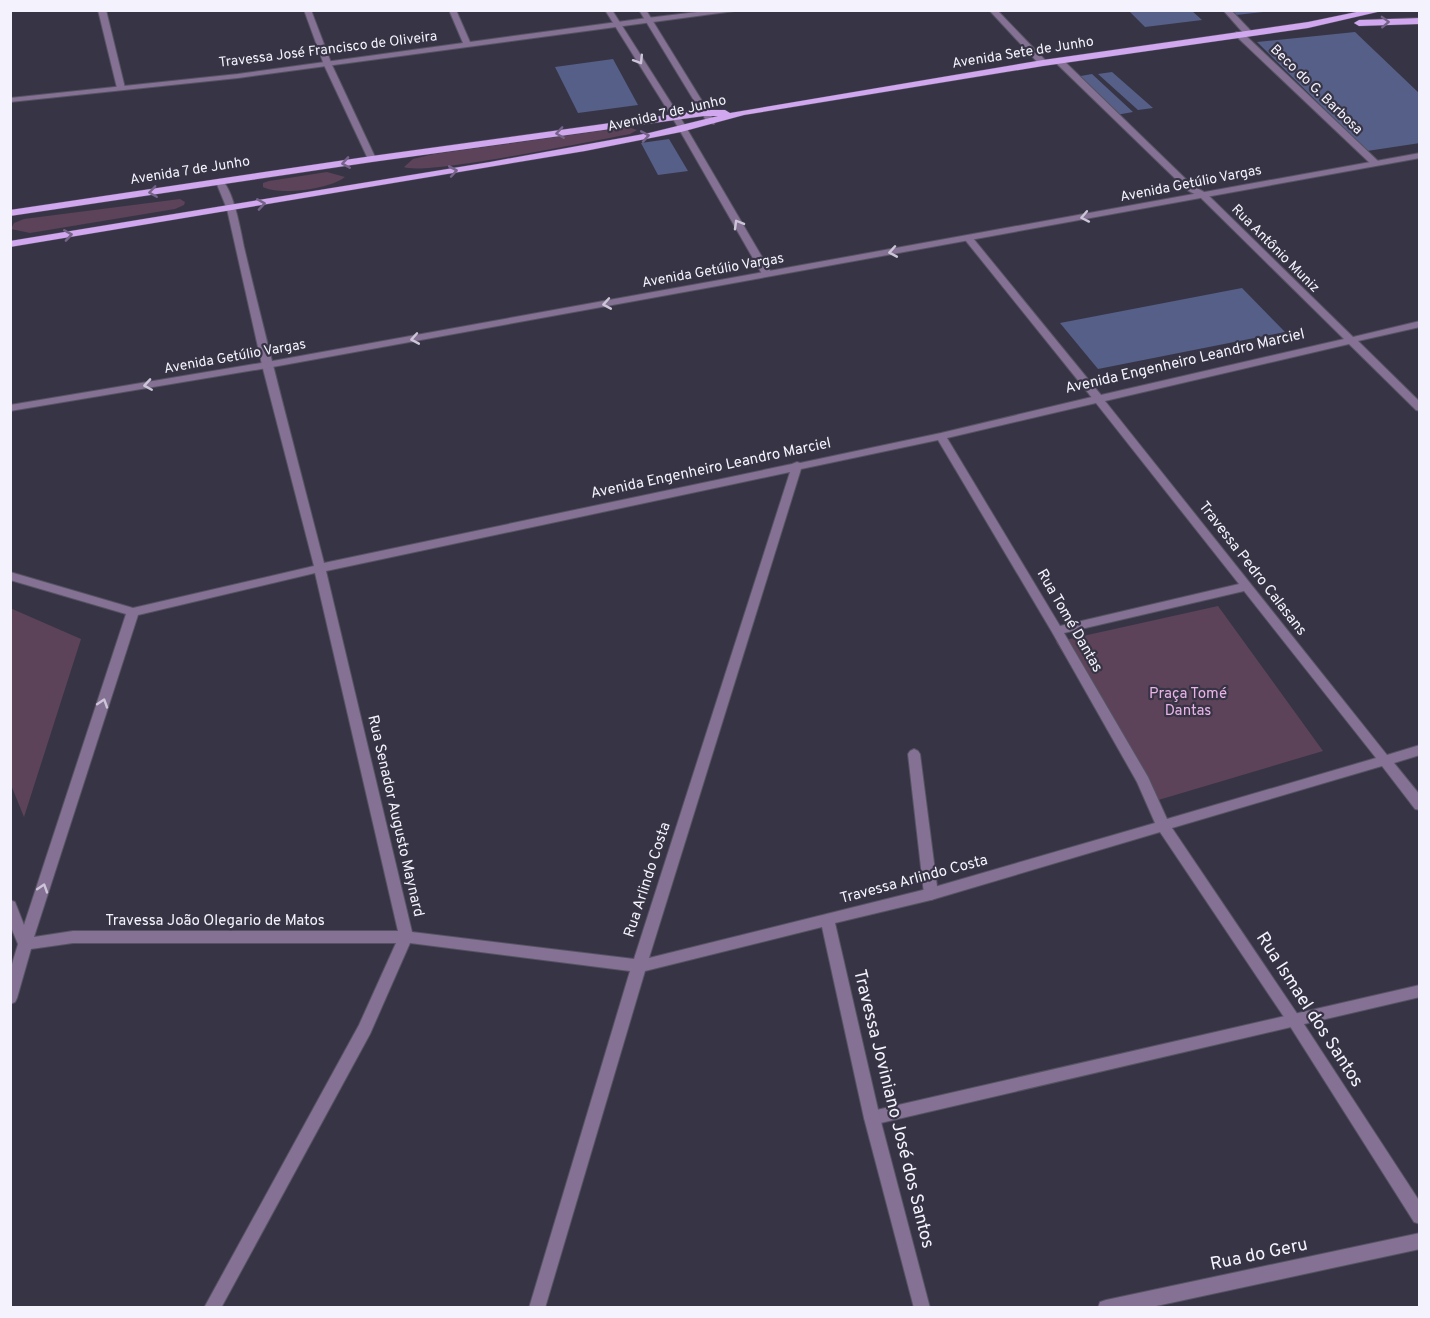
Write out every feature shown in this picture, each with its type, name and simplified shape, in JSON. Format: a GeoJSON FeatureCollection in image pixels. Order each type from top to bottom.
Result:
{"type":"FeatureCollection","features":[{"type":"Feature","properties":{"kind":"main road","name":"Avenida Sete de Junho"},"geometry":{"type":"LineString","coordinates":[[743,112],[1059,60],[1308,25],[1382,10]]}},
{"type":"Feature","properties":{"kind":"main road","name":"Avenida Sete de Junho"},"geometry":{"type":"LineString","coordinates":[[1308,25],[1419,21]]}},
{"type":"Feature","properties":{"kind":"main road","name":"Avenida 7 de Junho"},"geometry":{"type":"LineString","coordinates":[[10,213],[372,159],[676,117],[707,118],[743,112]]}},
{"type":"Feature","properties":{"kind":"main road","name":"Avenida 7 de Junho"},"geometry":{"type":"LineString","coordinates":[[10,244],[356,189],[682,129],[707,118]]}},
{"type":"Feature","properties":{"kind":"street"},"geometry":{"type":"LineString","coordinates":[[102,10],[121,88]]}},
{"type":"Feature","properties":{"kind":"street"},"geometry":{"type":"LineString","coordinates":[[307,10],[328,65],[372,159]]}},
{"type":"Feature","properties":{"kind":"street"},"geometry":{"type":"LineString","coordinates":[[452,10],[468,46]]}},
{"type":"Feature","properties":{"kind":"street"},"geometry":{"type":"LineString","coordinates":[[609,10],[676,117],[767,274]]}},
{"type":"Feature","properties":{"kind":"street"},"geometry":{"type":"LineString","coordinates":[[642,10],[707,118]]}},
{"type":"Feature","properties":{"kind":"street","name":"Travessa José Francisco de Oliveira"},"geometry":{"type":"LineString","coordinates":[[10,100],[328,65],[617,24],[739,10]]}},
{"type":"Feature","properties":{"kind":"street"},"geometry":{"type":"LineString","coordinates":[[992,10],[1042,63]]}},
{"type":"Feature","properties":{"kind":"street","name":"Beco do G. Barbosa"},"geometry":{"type":"LineString","coordinates":[[1226,10],[1244,33],[1375,163]]}},
{"type":"Feature","properties":{"kind":"street","name":"Rua Antônio Muniz"},"geometry":{"type":"LineString","coordinates":[[1059,60],[1190,188],[1203,195],[1419,408]]}},
{"type":"Feature","properties":{"kind":"street","name":"Avenida Getúlio Vargas"},"geometry":{"type":"LineString","coordinates":[[10,408],[267,365],[1419,156]]}},
{"type":"Feature","properties":{"kind":"street","name":"Rua Senador Augusto Maynard"},"geometry":{"type":"LineString","coordinates":[[212,1308],[366,1029],[406,937],[320,568],[267,365],[231,209],[220,182]]}},
{"type":"Feature","properties":{"kind":"street","name":"Travessa Pedro Calasans"},"geometry":{"type":"LineString","coordinates":[[969,239],[1097,397],[1419,805]]}},
{"type":"Feature","properties":{"kind":"street","name":"Avenida Engenheiro Leandro Marciel"},"geometry":{"type":"LineString","coordinates":[[10,576],[133,612],[320,568],[941,436],[1097,397],[1419,324]]}},
{"type":"Feature","properties":{"kind":"street","name":"Rua Tomé Dantas"},"geometry":{"type":"LineString","coordinates":[[941,436],[1058,631],[1143,781],[1163,826]]}},
{"type":"Feature","properties":{"kind":"street","name":"Rua Arlindo Costa"},"geometry":{"type":"LineString","coordinates":[[537,1308],[639,966],[797,465]]}},
{"type":"Feature","properties":{"kind":"street"},"geometry":{"type":"LineString","coordinates":[[1058,631],[1247,586]]}},
{"type":"Feature","properties":{"kind":"street"},"geometry":{"type":"LineString","coordinates":[[10,998],[25,944],[133,612]]}},
{"type":"Feature","properties":{"kind":"street","name":"Travessa Arlindo Costa"},"geometry":{"type":"LineString","coordinates":[[406,937],[639,966],[931,894],[1419,750]]}},
{"type":"Feature","properties":{"kind":"street"},"geometry":{"type":"LineString","coordinates":[[914,754],[931,894]]}},
{"type":"Feature","properties":{"kind":"street","name":"Rua Ismael dos Santos"},"geometry":{"type":"LineString","coordinates":[[1163,826],[1293,1019],[1419,1217]]}},
{"type":"Feature","properties":{"kind":"street"},"geometry":{"type":"LineString","coordinates":[[10,906],[25,944]]}},
{"type":"Feature","properties":{"kind":"street","name":"Travessa Joviniano José dos Santos"},"geometry":{"type":"LineString","coordinates":[[827,920],[872,1118],[922,1308]]}},
{"type":"Feature","properties":{"kind":"street","name":"Travessa João Olegario de Matos"},"geometry":{"type":"LineString","coordinates":[[25,944],[73,937],[406,937]]}},
{"type":"Feature","properties":{"kind":"street"},"geometry":{"type":"LineString","coordinates":[[872,1118],[1419,991]]}},
{"type":"Feature","properties":{"kind":"street","name":"Rua do Geru"},"geometry":{"type":"LineString","coordinates":[[1106,1308],[1419,1241]]}},
{"type":"Feature","properties":{"kind":"green space"},"geometry":{"type":"Polygon","coordinates":[[[628,127],[637,130],[630,134],[476,162],[418,168],[404,167],[413,159],[434,154],[628,127]]]}},
{"type":"Feature","properties":{"kind":"green space"},"geometry":{"type":"Polygon","coordinates":[[[327,172],[345,177],[328,185],[305,190],[281,191],[263,187],[263,183],[269,181],[327,172]]]}},
{"type":"Feature","properties":{"kind":"green space"},"geometry":{"type":"Polygon","coordinates":[[[180,199],[185,202],[184,205],[175,209],[30,233],[11,229],[14,223],[24,219],[180,199]]]}},
{"type":"Feature","properties":{"kind":"green space","name":"Praça Tomé Dantas"},"geometry":{"type":"Polygon","coordinates":[[[1218,606],[1323,751],[1155,801],[1056,642],[1218,606]]]}},
{"type":"Feature","properties":{"kind":"green space"},"geometry":{"type":"Polygon","coordinates":[[[10,608],[81,639],[24,817],[11,785],[10,608]]]}},
{"type":"Feature","properties":{"kind":"building"},"geometry":{"type":"Polygon","coordinates":[[[1128,10],[1191,10],[1202,20],[1145,27],[1128,10]]]}},
{"type":"Feature","properties":{"kind":"building"},"geometry":{"type":"Polygon","coordinates":[[[1231,10],[1263,10],[1263,12],[1236,15],[1231,10]]]}},
{"type":"Feature","properties":{"kind":"building"},"geometry":{"type":"Polygon","coordinates":[[[1355,32],[1420,94],[1420,143],[1367,151],[1257,42],[1355,32]]]}},
{"type":"Feature","properties":{"kind":"building"},"geometry":{"type":"Polygon","coordinates":[[[613,59],[638,105],[578,113],[555,67],[613,59]]]}},
{"type":"Feature","properties":{"kind":"building"},"geometry":{"type":"Polygon","coordinates":[[[1112,72],[1153,108],[1138,110],[1098,74],[1112,72]]]}},
{"type":"Feature","properties":{"kind":"building"},"geometry":{"type":"Polygon","coordinates":[[[1092,74],[1133,112],[1116,115],[1075,77],[1092,74]]]}},
{"type":"Feature","properties":{"kind":"building"},"geometry":{"type":"Polygon","coordinates":[[[669,139],[688,171],[658,175],[641,143],[669,139]]]}},
{"type":"Feature","properties":{"kind":"building"},"geometry":{"type":"Polygon","coordinates":[[[1242,288],[1285,332],[1098,369],[1060,323],[1242,288]]]}}]}
